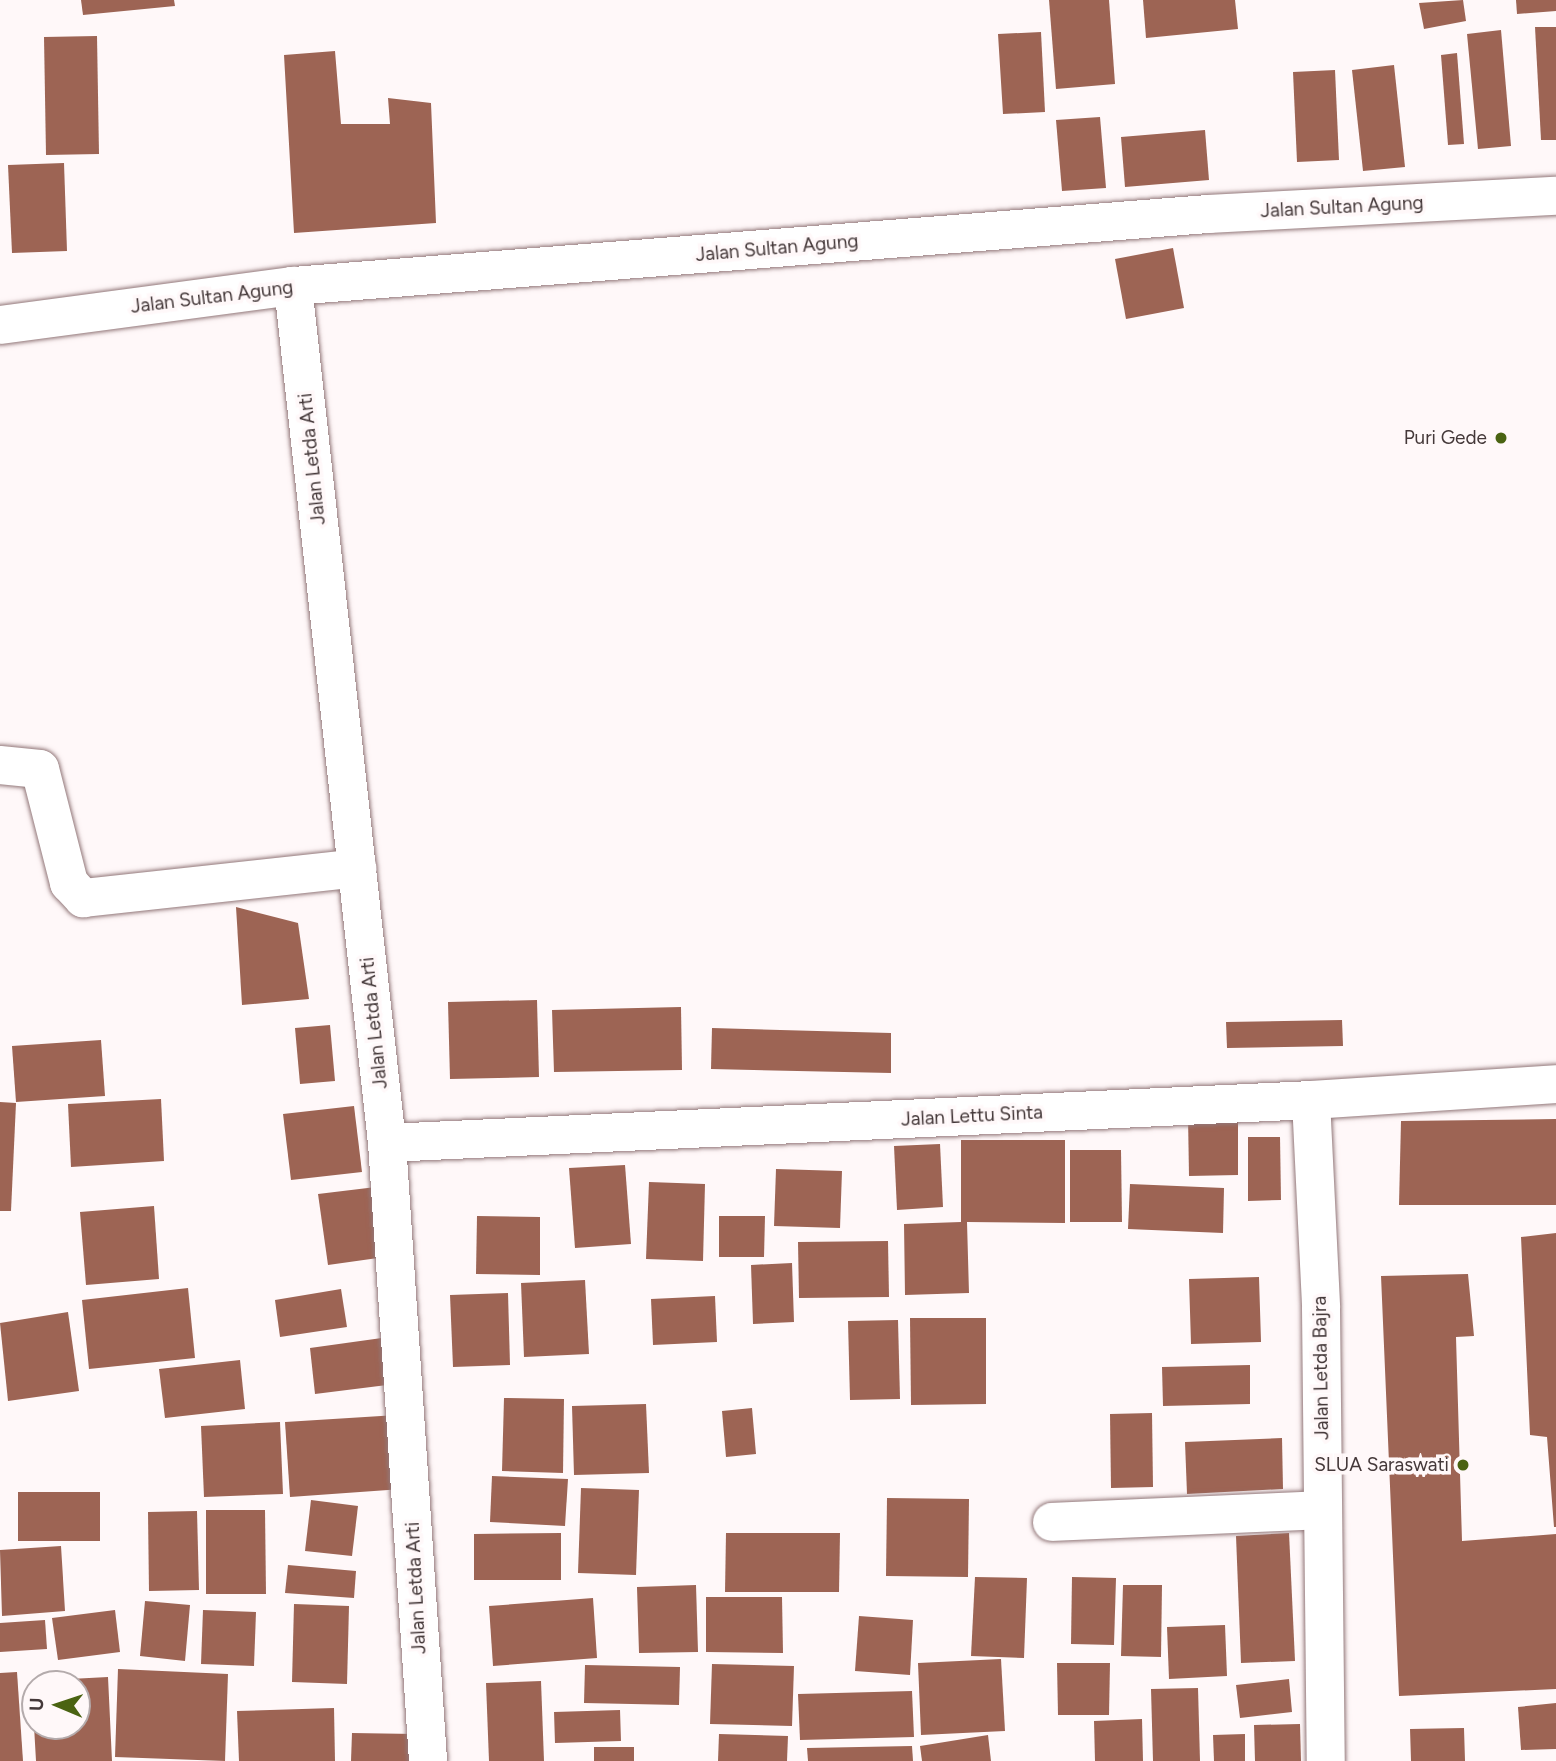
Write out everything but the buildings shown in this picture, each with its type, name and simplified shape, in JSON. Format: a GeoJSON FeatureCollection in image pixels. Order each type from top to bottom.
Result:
{"type":"FeatureCollection","features":[{"type":"Feature","properties":{"kind":"street","name":"Jalan Sultan Agung"},"geometry":{"type":"LineString","coordinates":[[0,325],[293,286],[1208,214],[1556,197]]}},
{"type":"Feature","properties":{"kind":"street","name":"Jalan Letda Arti"},"geometry":{"type":"LineString","coordinates":[[293,286],[387,1143],[428,1761]]}},
{"type":"Feature","properties":{"kind":"street"},"geometry":{"type":"LineString","coordinates":[[0,765],[40,769],[69,883],[83,898],[357,868]]}},
{"type":"Feature","properties":{"kind":"street","name":"Jalan Lettu Sinta"},"geometry":{"type":"LineString","coordinates":[[387,1143],[1311,1100],[1556,1084]]}},
{"type":"Feature","properties":{"kind":"street","name":"Jalan Letda Bajra"},"geometry":{"type":"LineString","coordinates":[[1311,1100],[1321,1308],[1326,1761]]}},
{"type":"Feature","properties":{"kind":"street"},"geometry":{"type":"LineString","coordinates":[[1052,1522],[1323,1510]]}},
{"type":"Feature","properties":{"kind":"place","name":"Puri Gede"},"geometry":{"type":"Point","coordinates":[1501,438]}},
{"type":"Feature","properties":{"kind":"place","name":"SLUA Saraswati"},"geometry":{"type":"Point","coordinates":[1463,1465]}}]}
